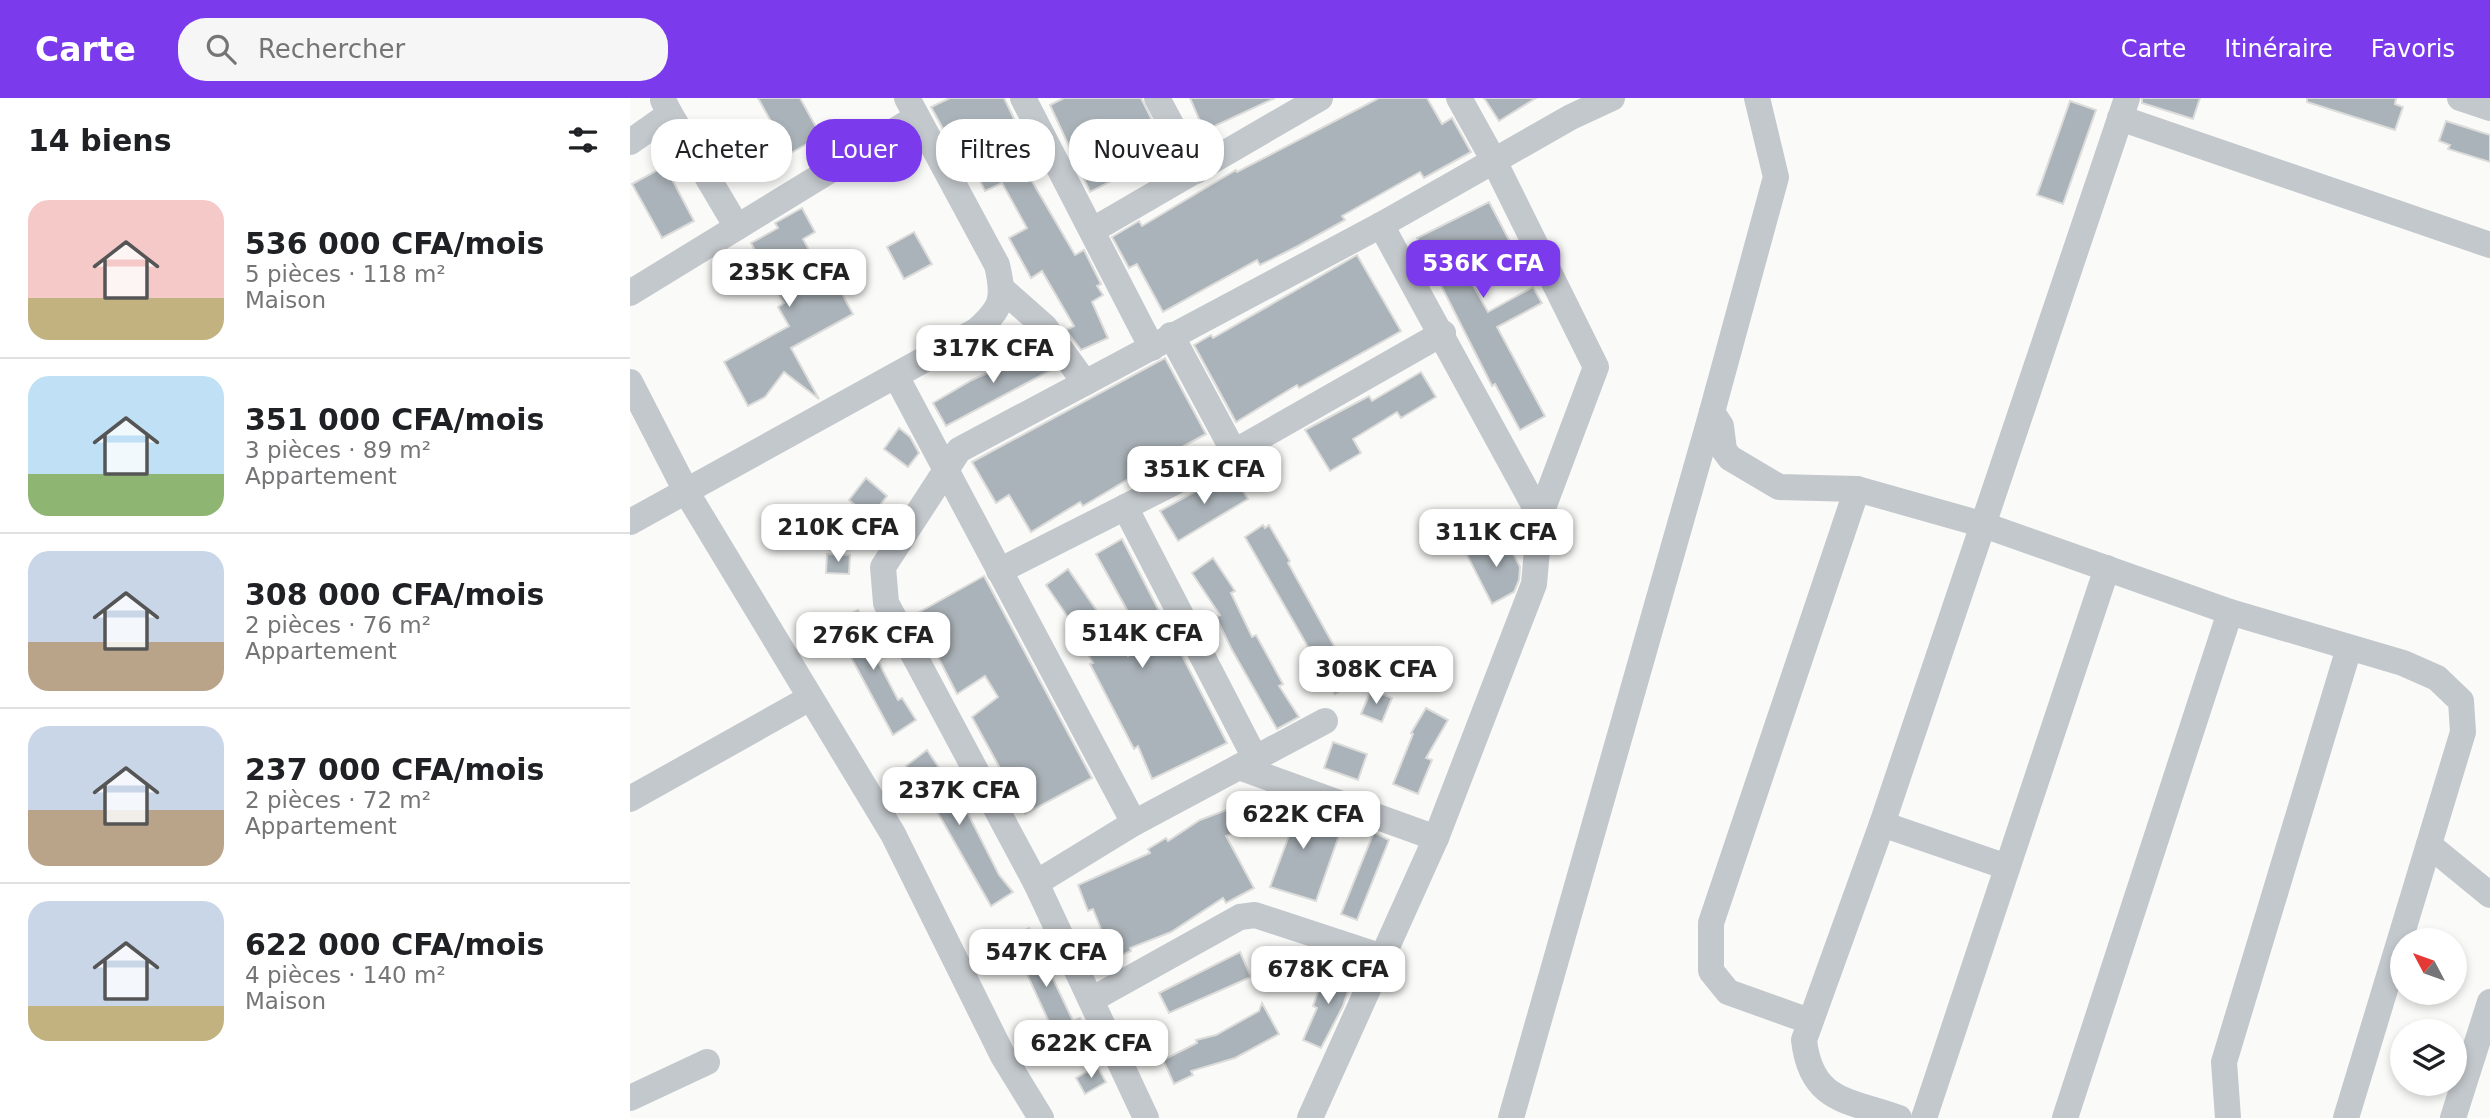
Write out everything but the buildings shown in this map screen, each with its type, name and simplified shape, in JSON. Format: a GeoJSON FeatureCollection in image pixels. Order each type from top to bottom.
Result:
{"type":"FeatureCollection","features":[{"type":"Feature","properties":{"kind":"street"},"geometry":{"type":"LineString","coordinates":[[1023,98],[1093,230],[1161,341],[1234,452]]}},
{"type":"Feature","properties":{"kind":"street"},"geometry":{"type":"LineString","coordinates":[[1157,98],[1168,119]]}},
{"type":"Feature","properties":{"kind":"street"},"geometry":{"type":"LineString","coordinates":[[1224,155],[1320,98]]}},
{"type":"Feature","properties":{"kind":"street"},"geometry":{"type":"LineString","coordinates":[[1310,1118],[1437,838],[1534,584],[1540,516],[1596,367],[1494,161],[1459,98]]}},
{"type":"Feature","properties":{"kind":"street"},"geometry":{"type":"LineString","coordinates":[[1146,1118],[1036,883],[886,603],[883,567],[943,470],[959,450],[1381,225],[1611,98]]}},
{"type":"Feature","properties":{"kind":"street"},"geometry":{"type":"LineString","coordinates":[[1511,1118],[1776,177],[1757,98]]}},
{"type":"Feature","properties":{"kind":"street"},"geometry":{"type":"LineString","coordinates":[[2460,98],[2490,108]]}},
{"type":"Feature","properties":{"kind":"street"},"geometry":{"type":"LineString","coordinates":[[630,142],[666,106],[737,227]]}},
{"type":"Feature","properties":{"kind":"street"},"geometry":{"type":"LineString","coordinates":[[630,293],[737,227],[912,108],[997,265],[1002,289],[997,313],[976,331],[687,493],[630,522]]}},
{"type":"Feature","properties":{"kind":"street"},"geometry":{"type":"LineString","coordinates":[[1899,1118],[1827,1093],[1807,1065],[1804,1040],[1882,824],[1981,524],[2124,108],[2490,245]]}},
{"type":"Feature","properties":{"kind":"street"},"geometry":{"type":"LineString","coordinates":[[1093,230],[1177,182]]}},
{"type":"Feature","properties":{"kind":"street"},"geometry":{"type":"LineString","coordinates":[[1381,225],[1443,333],[1540,516]]}},
{"type":"Feature","properties":{"kind":"street"},"geometry":{"type":"LineString","coordinates":[[1002,289],[1045,327],[1085,383]]}},
{"type":"Feature","properties":{"kind":"street"},"geometry":{"type":"LineString","coordinates":[[999,571],[1234,452],[1443,333]]}},
{"type":"Feature","properties":{"kind":"street"},"geometry":{"type":"LineString","coordinates":[[896,376],[943,470],[1134,823]]}},
{"type":"Feature","properties":{"kind":"street"},"geometry":{"type":"LineString","coordinates":[[630,382],[687,493],[893,834],[1003,1056],[1041,1118]]}},
{"type":"Feature","properties":{"kind":"street"},"geometry":{"type":"LineString","coordinates":[[1712,412],[1721,426],[1724,450],[1730,458],[1779,487],[1857,489],[1981,524],[2230,612],[2403,663],[2437,678],[2461,701],[2463,732],[2346,1118]]}},
{"type":"Feature","properties":{"kind":"street"},"geometry":{"type":"LineString","coordinates":[[1809,1021],[1728,992],[1712,971],[1710,923],[1857,489]]}},
{"type":"Feature","properties":{"kind":"street"},"geometry":{"type":"LineString","coordinates":[[1125,507],[1247,763],[1437,838]]}},
{"type":"Feature","properties":{"kind":"street"},"geometry":{"type":"LineString","coordinates":[[1924,1118],[2108,568]]}},
{"type":"Feature","properties":{"kind":"street"},"geometry":{"type":"LineString","coordinates":[[2065,1118],[2230,612]]}},
{"type":"Feature","properties":{"kind":"street"},"geometry":{"type":"LineString","coordinates":[[2228,1118],[2224,1062],[2349,648]]}},
{"type":"Feature","properties":{"kind":"street"},"geometry":{"type":"LineString","coordinates":[[630,799],[810,698]]}},
{"type":"Feature","properties":{"kind":"street"},"geometry":{"type":"LineString","coordinates":[[1036,883],[1134,823],[1325,721]]}},
{"type":"Feature","properties":{"kind":"street"},"geometry":{"type":"LineString","coordinates":[[1882,824],[2007,867]]}},
{"type":"Feature","properties":{"kind":"street"},"geometry":{"type":"LineString","coordinates":[[2429,845],[2490,895]]}},
{"type":"Feature","properties":{"kind":"street"},"geometry":{"type":"LineString","coordinates":[[1091,1000],[1240,917],[1255,915],[1382,957]]}},
{"type":"Feature","properties":{"kind":"street"},"geometry":{"type":"LineString","coordinates":[[2454,1118],[2490,1002]]}},
{"type":"Feature","properties":{"kind":"street"},"geometry":{"type":"LineString","coordinates":[[630,1098],[707,1062]]}}]}
